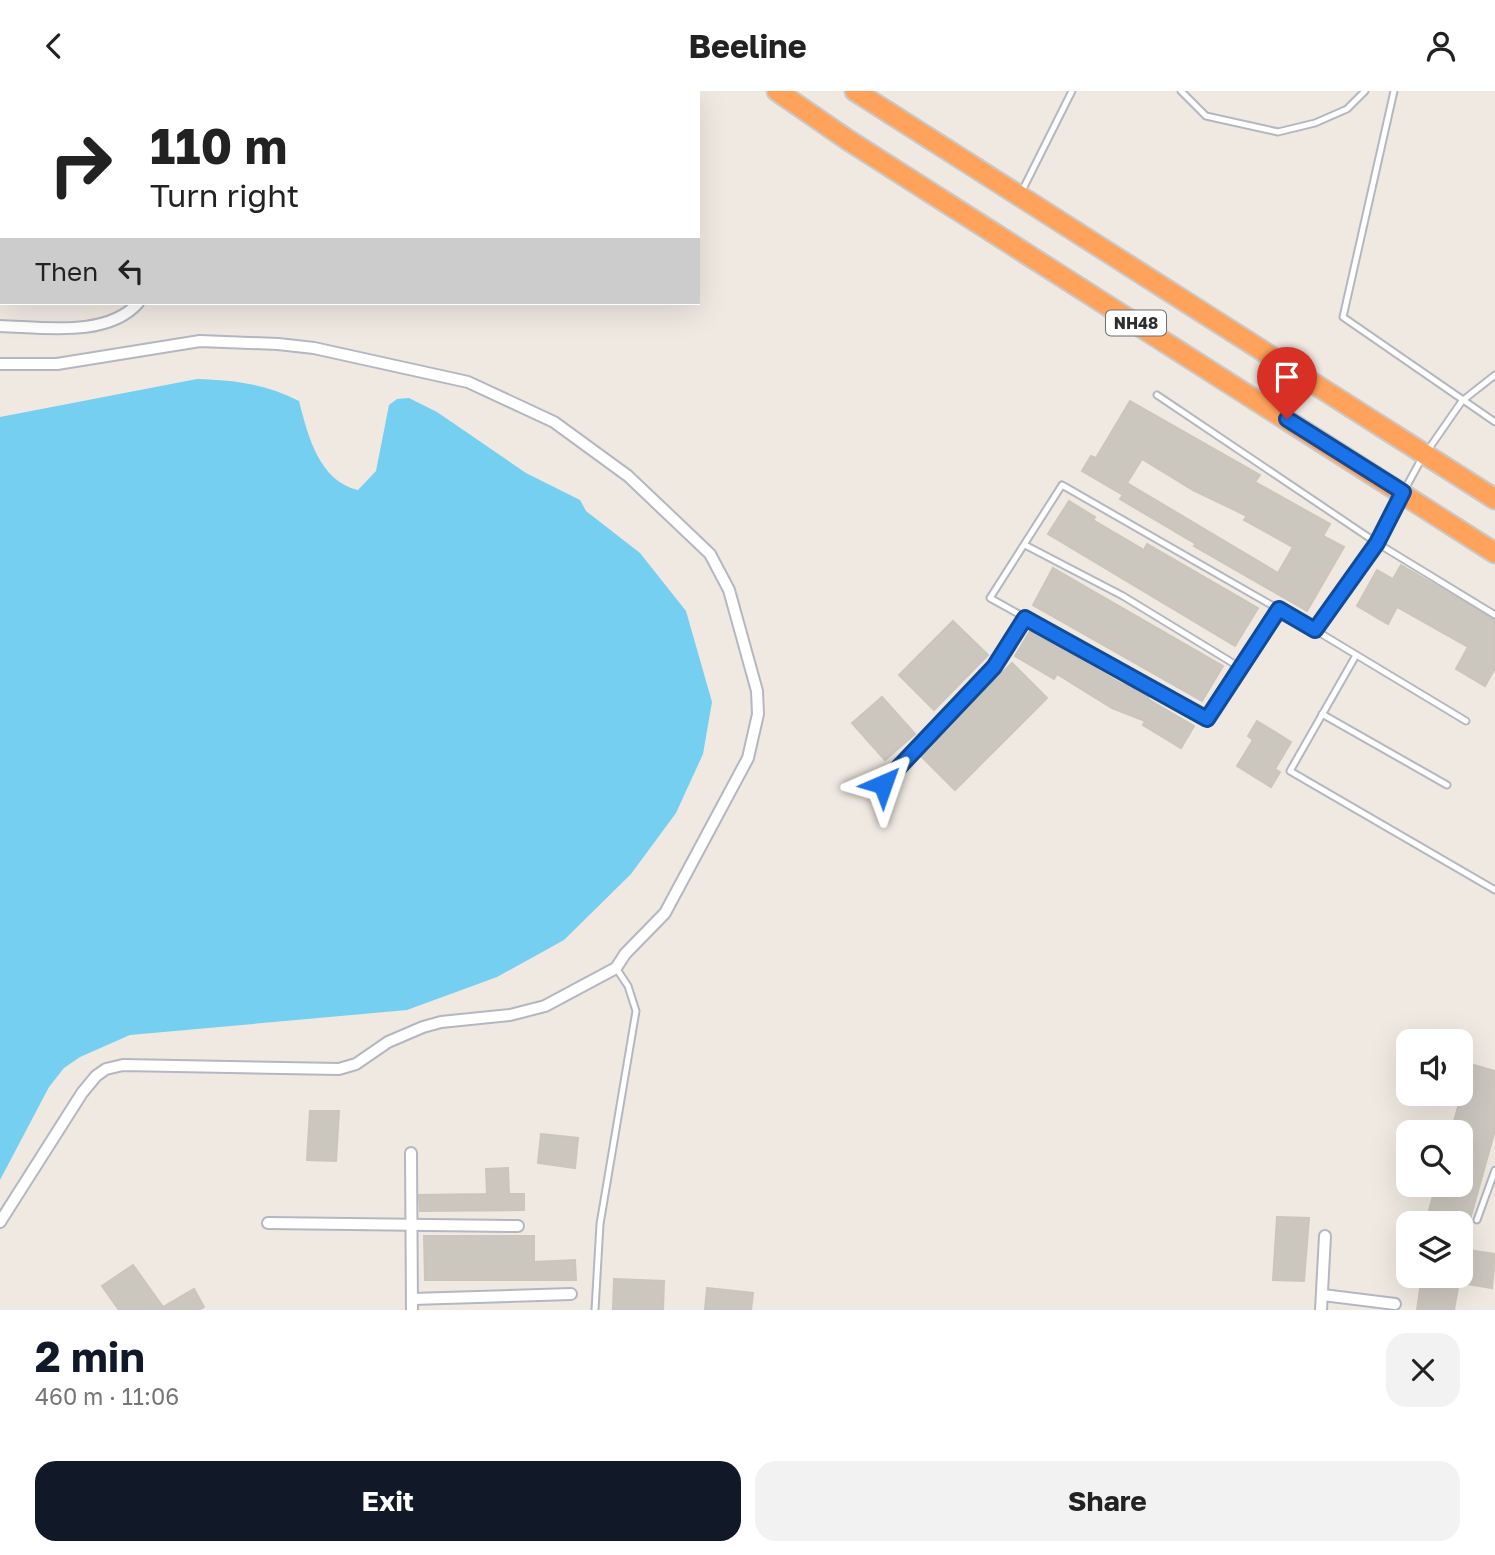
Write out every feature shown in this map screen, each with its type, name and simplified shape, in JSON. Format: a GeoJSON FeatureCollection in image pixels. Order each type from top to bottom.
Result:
{"type":"FeatureCollection","features":[{"type":"Feature","properties":{"kind":"highway","name":"NH48"},"geometry":{"type":"LineString","coordinates":[[777,91],[859,148],[1495,553]]}},
{"type":"Feature","properties":{"kind":"highway","name":"NH48"},"geometry":{"type":"LineString","coordinates":[[855,91],[1495,499]]}},
{"type":"Feature","properties":{"kind":"street"},"geometry":{"type":"LineString","coordinates":[[0,326],[64,328],[107,323],[135,305]]}},
{"type":"Feature","properties":{"kind":"street"},"geometry":{"type":"LineString","coordinates":[[0,364],[57,364],[200,341],[314,348],[459,380],[506,398],[554,422],[642,487],[675,523],[710,554],[729,590],[757,691],[758,714],[748,758],[673,902],[615,968],[545,1006],[510,1015],[441,1022],[423,1027],[388,1042],[356,1064],[339,1069],[149,1064],[106,1069],[96,1076],[82,1093],[0,1222]]}},
{"type":"Feature","properties":{"kind":"street"},"geometry":{"type":"LineString","coordinates":[[411,1153],[412,1305],[571,1294]]}},
{"type":"Feature","properties":{"kind":"street"},"geometry":{"type":"LineString","coordinates":[[268,1223],[518,1226]]}},
{"type":"Feature","properties":{"kind":"street"},"geometry":{"type":"LineString","coordinates":[[1321,1310],[1325,1236]]}},
{"type":"Feature","properties":{"kind":"street"},"geometry":{"type":"LineString","coordinates":[[1323,1294],[1395,1304]]}},
{"type":"Feature","properties":{"kind":"lane"},"geometry":{"type":"LineString","coordinates":[[1019,196],[1072,91]]}},
{"type":"Feature","properties":{"kind":"lane"},"geometry":{"type":"LineString","coordinates":[[1181,91],[1206,116],[1278,131],[1315,123],[1347,109],[1366,91]]}},
{"type":"Feature","properties":{"kind":"lane"},"geometry":{"type":"LineString","coordinates":[[1394,91],[1343,317],[1495,422]]}},
{"type":"Feature","properties":{"kind":"lane"},"geometry":{"type":"LineString","coordinates":[[1315,630],[1377,543],[1424,454],[1462,401],[1495,375]]}},
{"type":"Feature","properties":{"kind":"lane"},"geometry":{"type":"LineString","coordinates":[[1157,395],[1377,543],[1495,615]]}},
{"type":"Feature","properties":{"kind":"lane"},"geometry":{"type":"LineString","coordinates":[[1279,609],[1207,719],[990,598],[1062,485],[1279,609],[1315,630],[1355,657],[1466,722]]}},
{"type":"Feature","properties":{"kind":"lane"},"geometry":{"type":"LineString","coordinates":[[1025,545],[1123,596],[1241,668]]}},
{"type":"Feature","properties":{"kind":"lane"},"geometry":{"type":"LineString","coordinates":[[883,784],[994,667],[1025,618]]}},
{"type":"Feature","properties":{"kind":"lane"},"geometry":{"type":"LineString","coordinates":[[1355,657],[1290,771],[1495,890]]}},
{"type":"Feature","properties":{"kind":"lane"},"geometry":{"type":"LineString","coordinates":[[1322,714],[1447,785]]}},
{"type":"Feature","properties":{"kind":"lane"},"geometry":{"type":"LineString","coordinates":[[595,1310],[600,1224],[636,1011],[628,986],[615,968]]}},
{"type":"Feature","properties":{"kind":"lane"},"geometry":{"type":"LineString","coordinates":[[1477,1220],[1495,1170]]}},
{"type":"Feature","properties":{"kind":"water"},"geometry":{"type":"Polygon","coordinates":[[[197,379],[250,384],[299,401],[317,455],[334,477],[358,490],[376,471],[389,405],[397,399],[409,398],[437,412],[526,473],[580,500],[586,511],[640,553],[686,611],[712,702],[703,754],[676,813],[631,874],[564,940],[497,977],[407,1010],[130,1035],[80,1057],[64,1068],[49,1087],[0,1180],[0,417],[197,379]]]}},
{"type":"Feature","properties":{"kind":"building"},"geometry":{"type":"Polygon","coordinates":[[[1130,401],[1260,475],[1255,482],[1330,524],[1323,536],[1344,547],[1307,611],[1194,546],[1196,544],[1120,499],[1123,495],[1082,471],[1091,456],[1096,458],[1130,401]],[[1142,459],[1127,483],[1278,573],[1293,547],[1244,520],[1247,516],[1193,490],[1142,459]]]}},
{"type":"Feature","properties":{"kind":"building"},"geometry":{"type":"Polygon","coordinates":[[[1069,501],[1095,517],[1093,520],[1144,550],[1147,544],[1258,608],[1235,646],[1048,534],[1069,501]]]}},
{"type":"Feature","properties":{"kind":"building"},"geometry":{"type":"Polygon","coordinates":[[[1401,565],[1495,620],[1495,668],[1485,686],[1456,669],[1468,647],[1397,607],[1388,624],[1357,606],[1377,570],[1393,579],[1401,565]]]}},
{"type":"Feature","properties":{"kind":"building"},"geometry":{"type":"Polygon","coordinates":[[[1053,568],[1223,666],[1202,701],[1033,605],[1053,568]]]}},
{"type":"Feature","properties":{"kind":"building"},"geometry":{"type":"Polygon","coordinates":[[[953,621],[988,655],[934,710],[899,675],[953,621]]]}},
{"type":"Feature","properties":{"kind":"building"},"geometry":{"type":"Polygon","coordinates":[[[1030,631],[1122,684],[1150,693],[1148,699],[1194,726],[1181,748],[1143,725],[1145,721],[1112,708],[1057,674],[1054,679],[1015,656],[1030,631]]]}},
{"type":"Feature","properties":{"kind":"building"},"geometry":{"type":"Polygon","coordinates":[[[1012,663],[1047,698],[955,790],[920,755],[1012,663]]]}},
{"type":"Feature","properties":{"kind":"building"},"geometry":{"type":"Polygon","coordinates":[[[882,697],[915,734],[885,760],[852,723],[882,697]]]}},
{"type":"Feature","properties":{"kind":"building"},"geometry":{"type":"Polygon","coordinates":[[[1257,721],[1291,742],[1275,769],[1280,772],[1271,787],[1237,766],[1253,740],[1248,736],[1257,721]]]}},
{"type":"Feature","properties":{"kind":"building"},"geometry":{"type":"Polygon","coordinates":[[[1473,1065],[1495,1071],[1495,1130],[1472,1211],[1429,1211],[1433,1197],[1473,1197],[1473,1120],[1454,1120],[1458,1106],[1473,1106],[1473,1065]]]}},
{"type":"Feature","properties":{"kind":"building"},"geometry":{"type":"Polygon","coordinates":[[[310,1111],[339,1111],[336,1161],[307,1160],[310,1111]]]}},
{"type":"Feature","properties":{"kind":"building"},"geometry":{"type":"Polygon","coordinates":[[[541,1134],[578,1138],[575,1168],[538,1163],[541,1134]]]}},
{"type":"Feature","properties":{"kind":"building"},"geometry":{"type":"Polygon","coordinates":[[[508,1168],[509,1194],[524,1194],[524,1210],[420,1211],[419,1195],[487,1194],[486,1169],[508,1168]]]}},
{"type":"Feature","properties":{"kind":"building"},"geometry":{"type":"Polygon","coordinates":[[[1277,1217],[1309,1218],[1304,1281],[1273,1280],[1277,1217]]]}},
{"type":"Feature","properties":{"kind":"building"},"geometry":{"type":"Polygon","coordinates":[[[424,1236],[534,1236],[534,1262],[575,1260],[576,1280],[425,1280],[424,1236]]]}},
{"type":"Feature","properties":{"kind":"building"},"geometry":{"type":"Polygon","coordinates":[[[1473,1251],[1495,1254],[1492,1288],[1473,1285],[1473,1251]]]}},
{"type":"Feature","properties":{"kind":"building"},"geometry":{"type":"Polygon","coordinates":[[[133,1265],[163,1307],[194,1289],[204,1307],[198,1310],[119,1310],[102,1286],[133,1265]]]}},
{"type":"Feature","properties":{"kind":"building"},"geometry":{"type":"Polygon","coordinates":[[[614,1279],[664,1281],[663,1310],[613,1310],[614,1279]]]}},
{"type":"Feature","properties":{"kind":"building"},"geometry":{"type":"Polygon","coordinates":[[[707,1288],[753,1293],[751,1310],[705,1310],[707,1288]]]}},
{"type":"Feature","properties":{"kind":"building"},"geometry":{"type":"Polygon","coordinates":[[[1420,1288],[1458,1288],[1454,1310],[1417,1310],[1420,1288]]]}},
{"type":"Feature","properties":{"kind":"route"},"geometry":{"type":"LineString","coordinates":[[883,784],[994,667],[1025,618],[1207,719],[1279,609],[1315,630],[1377,543],[1403,492],[1287,419]]}}]}
